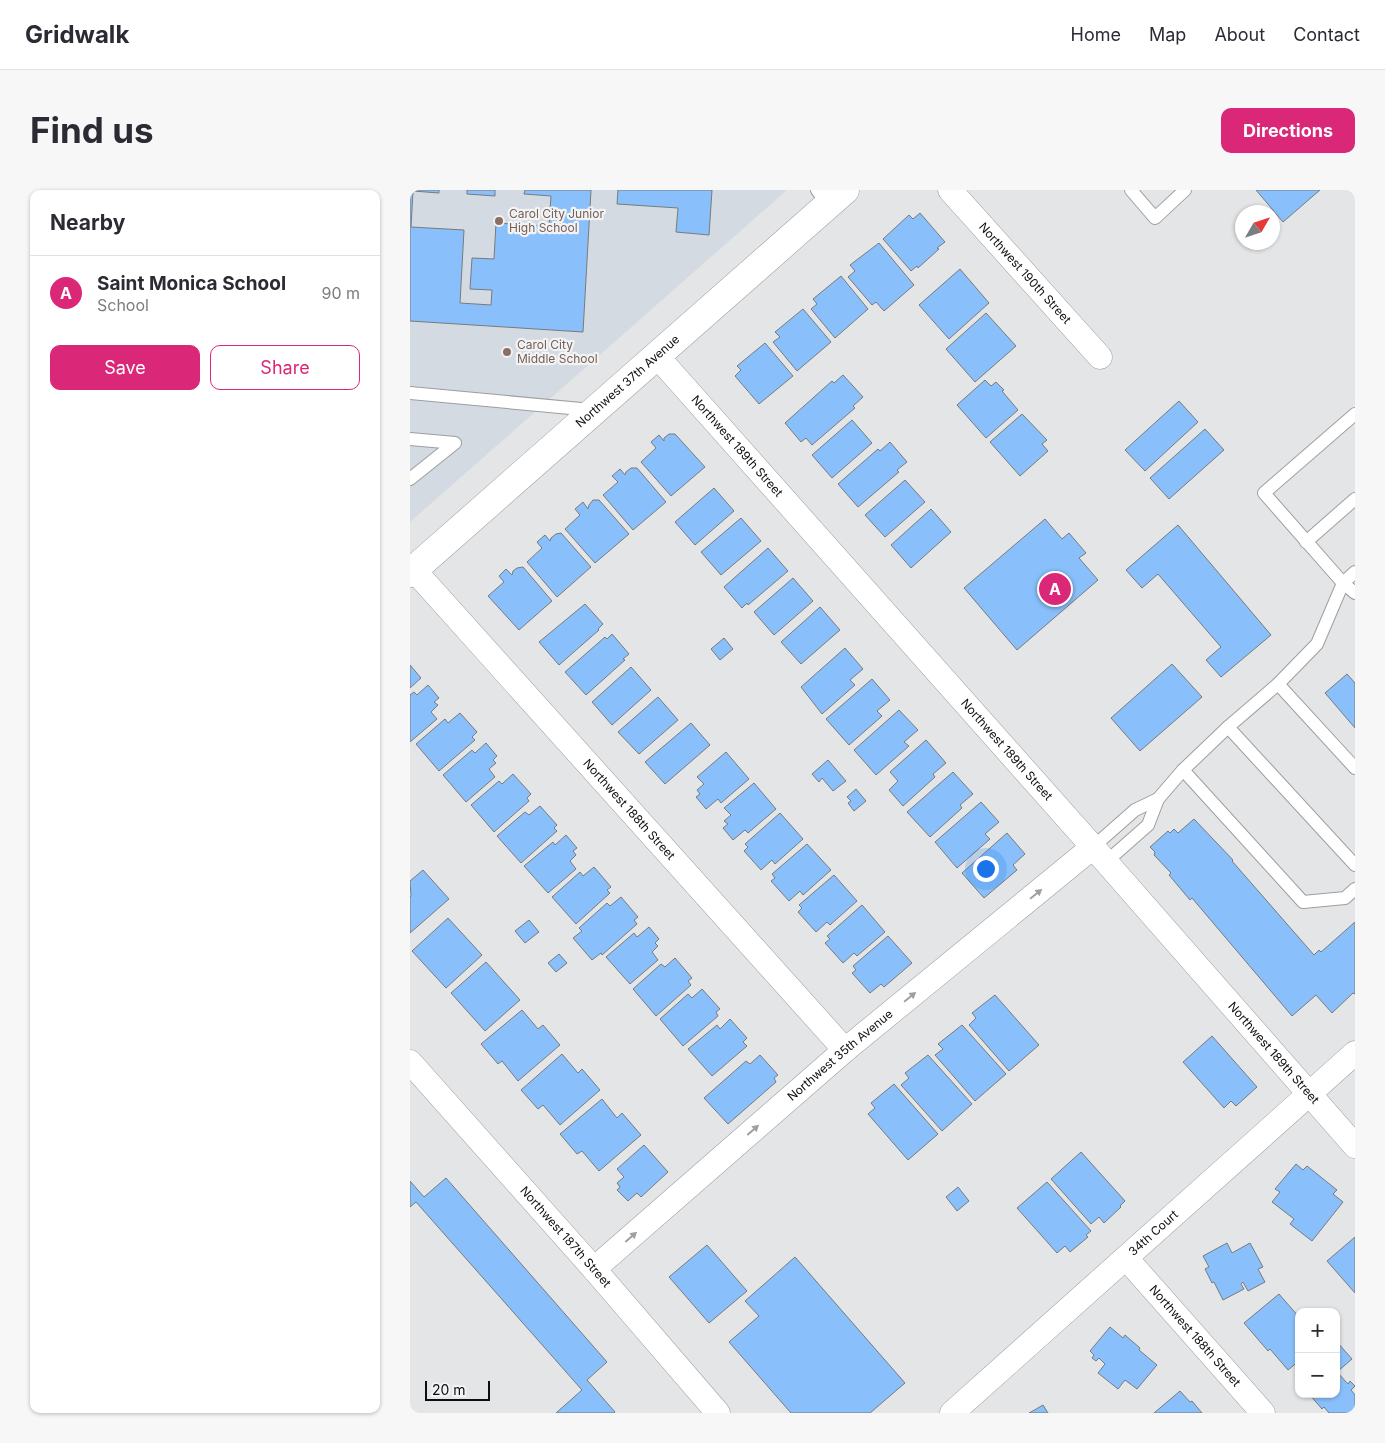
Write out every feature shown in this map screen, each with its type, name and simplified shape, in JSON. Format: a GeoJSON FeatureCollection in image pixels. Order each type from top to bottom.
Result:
{"type":"FeatureCollection","features":[{"type":"Feature","properties":{"kind":"main road","name":"Northwest 37th Avenue"},"geometry":{"type":"LineString","coordinates":[[412,571],[656,355],[830,195]]}},
{"type":"Feature","properties":{"kind":"street","name":"Northwest 190th Street"},"geometry":{"type":"LineString","coordinates":[[950,190],[1100,357]]}},
{"type":"Feature","properties":{"kind":"street","name":"Northwest 189th Street"},"geometry":{"type":"LineString","coordinates":[[656,355],[1099,854],[1355,1146]]}},
{"type":"Feature","properties":{"kind":"street","name":"Northwest 188th Street"},"geometry":{"type":"LineString","coordinates":[[412,571],[845,1050]]}},
{"type":"Feature","properties":{"kind":"street","name":"Northwest 35th Avenue"},"geometry":{"type":"LineString","coordinates":[[594,1269],[845,1050],[1099,854]]}},
{"type":"Feature","properties":{"kind":"street","name":"34th Court"},"geometry":{"type":"LineString","coordinates":[[952,1413],[1355,1053]]}},
{"type":"Feature","properties":{"kind":"street","name":"Northwest 187th Street"},"geometry":{"type":"LineString","coordinates":[[411,1066],[594,1269],[718,1413]]}},
{"type":"Feature","properties":{"kind":"street","name":"Northwest 188th Street"},"geometry":{"type":"LineString","coordinates":[[1126,1258],[1263,1413]]}},
{"type":"Feature","properties":{"kind":"lane"},"geometry":{"type":"LineString","coordinates":[[1131,190],[1155,218],[1185,190]]}},
{"type":"Feature","properties":{"kind":"lane"},"geometry":{"type":"LineString","coordinates":[[410,393],[594,410]]}},
{"type":"Feature","properties":{"kind":"lane"},"geometry":{"type":"LineString","coordinates":[[1355,414],[1264,493],[1342,583],[1355,593]]}},
{"type":"Feature","properties":{"kind":"lane"},"geometry":{"type":"LineString","coordinates":[[410,439],[455,443],[410,479]]}},
{"type":"Feature","properties":{"kind":"lane"},"geometry":{"type":"LineString","coordinates":[[1306,542],[1355,499]]}},
{"type":"Feature","properties":{"kind":"lane"},"geometry":{"type":"LineString","coordinates":[[1099,854],[1148,825],[1158,799],[1183,770],[1228,727],[1278,684],[1317,644],[1342,583],[1355,572]]}},
{"type":"Feature","properties":{"kind":"lane"},"geometry":{"type":"LineString","coordinates":[[1278,684],[1355,768]]}},
{"type":"Feature","properties":{"kind":"lane"},"geometry":{"type":"LineString","coordinates":[[1228,727],[1355,865]]}},
{"type":"Feature","properties":{"kind":"lane"},"geometry":{"type":"LineString","coordinates":[[1183,770],[1302,902],[1345,898],[1355,889]]}},
{"type":"Feature","properties":{"kind":"lane"},"geometry":{"type":"LineString","coordinates":[[1099,854],[1135,810],[1158,799]]}},
{"type":"Feature","properties":{"kind":"shaded area","name":"Carol City Middle School"},"geometry":{"type":"Polygon","coordinates":[[[410,190],[787,190],[410,522],[410,190]]]}},
{"type":"Feature","properties":{"kind":"building"},"geometry":{"type":"Polygon","coordinates":[[[410,190],[439,190],[439,193],[413,191],[411,227],[464,230],[460,303],[491,305],[492,290],[470,289],[472,258],[494,259],[496,223],[549,226],[551,196],[524,194],[525,190],[591,190],[583,332],[410,321],[410,190]]]}},
{"type":"Feature","properties":{"kind":"building"},"geometry":{"type":"Polygon","coordinates":[[[467,190],[495,190],[495,196],[467,194],[467,190]]]}},
{"type":"Feature","properties":{"kind":"building"},"geometry":{"type":"Polygon","coordinates":[[[618,190],[712,190],[709,235],[676,232],[678,208],[617,204],[618,190]]]}},
{"type":"Feature","properties":{"kind":"building"},"geometry":{"type":"Polygon","coordinates":[[[1256,190],[1320,190],[1283,222],[1280,218],[1280,205],[1269,205],[1256,190]]]}},
{"type":"Feature","properties":{"kind":"building"},"geometry":{"type":"Polygon","coordinates":[[[920,213],[945,242],[918,268],[917,266],[911,271],[883,239],[909,215],[913,219],[920,213]]]}},
{"type":"Feature","properties":{"kind":"building"},"geometry":{"type":"Polygon","coordinates":[[[879,243],[914,285],[884,311],[876,302],[872,305],[848,277],[855,271],[850,265],[879,243]]]}},
{"type":"Feature","properties":{"kind":"building"},"geometry":{"type":"Polygon","coordinates":[[[960,269],[989,303],[949,339],[919,305],[960,269]]]}},
{"type":"Feature","properties":{"kind":"building"},"geometry":{"type":"Polygon","coordinates":[[[841,276],[868,309],[835,338],[811,309],[817,304],[813,299],[841,276]]]}},
{"type":"Feature","properties":{"kind":"building"},"geometry":{"type":"Polygon","coordinates":[[[803,309],[831,342],[797,371],[773,342],[780,337],[775,332],[803,309]]]}},
{"type":"Feature","properties":{"kind":"building"},"geometry":{"type":"Polygon","coordinates":[[[986,313],[1016,346],[975,382],[946,349],[986,313]]]}},
{"type":"Feature","properties":{"kind":"building"},"geometry":{"type":"Polygon","coordinates":[[[765,343],[793,376],[759,404],[735,376],[741,370],[737,366],[765,343]]]}},
{"type":"Feature","properties":{"kind":"building"},"geometry":{"type":"Polygon","coordinates":[[[843,375],[863,397],[853,406],[855,408],[812,445],[806,438],[801,442],[785,423],[832,381],[834,383],[843,375]]]}},
{"type":"Feature","properties":{"kind":"building"},"geometry":{"type":"Polygon","coordinates":[[[985,380],[991,386],[996,382],[1018,410],[986,438],[957,405],[985,380]]]}},
{"type":"Feature","properties":{"kind":"building"},"geometry":{"type":"Polygon","coordinates":[[[1179,401],[1198,422],[1145,471],[1125,450],[1179,401]]]}},
{"type":"Feature","properties":{"kind":"building"},"geometry":{"type":"Polygon","coordinates":[[[1022,414],[1047,440],[1042,444],[1048,451],[1020,476],[990,442],[1022,414]]]}},
{"type":"Feature","properties":{"kind":"building"},"geometry":{"type":"Polygon","coordinates":[[[852,420],[872,443],[832,478],[812,455],[852,420]]]}},
{"type":"Feature","properties":{"kind":"building"},"geometry":{"type":"Polygon","coordinates":[[[1205,429],[1224,450],[1169,499],[1150,478],[1205,429]]]}},
{"type":"Feature","properties":{"kind":"building"},"geometry":{"type":"Polygon","coordinates":[[[669,434],[675,434],[705,467],[671,496],[641,462],[656,448],[651,442],[659,435],[664,441],[664,438],[669,434]]]}},
{"type":"Feature","properties":{"kind":"building"},"geometry":{"type":"Polygon","coordinates":[[[890,442],[907,462],[897,470],[899,472],[858,507],[838,484],[878,449],[880,451],[890,442]]]}},
{"type":"Feature","properties":{"kind":"building"},"geometry":{"type":"Polygon","coordinates":[[[631,468],[637,468],[666,502],[633,530],[603,495],[618,482],[612,476],[620,469],[625,475],[631,468]]]}},
{"type":"Feature","properties":{"kind":"building"},"geometry":{"type":"Polygon","coordinates":[[[905,480],[925,502],[885,537],[865,515],[905,480]]]}},
{"type":"Feature","properties":{"kind":"building"},"geometry":{"type":"Polygon","coordinates":[[[714,488],[734,511],[695,545],[675,522],[714,488]]]}},
{"type":"Feature","properties":{"kind":"building"},"geometry":{"type":"Polygon","coordinates":[[[593,500],[599,500],[629,534],[595,563],[565,529],[580,515],[575,509],[583,502],[588,509],[593,500]]]}},
{"type":"Feature","properties":{"kind":"building"},"geometry":{"type":"Polygon","coordinates":[[[931,509],[951,532],[911,568],[891,545],[931,509]]]}},
{"type":"Feature","properties":{"kind":"building"},"geometry":{"type":"Polygon","coordinates":[[[741,518],[761,541],[721,575],[701,552],[741,518]]]}},
{"type":"Feature","properties":{"kind":"building"},"geometry":{"type":"Polygon","coordinates":[[[1045,519],[1062,539],[1069,533],[1086,553],[1079,558],[1098,580],[1017,650],[964,588],[1045,519]]]}},
{"type":"Feature","properties":{"kind":"building"},"geometry":{"type":"Polygon","coordinates":[[[1178,525],[1271,635],[1221,677],[1206,660],[1221,647],[1158,574],[1142,588],[1126,570],[1178,525]]]}},
{"type":"Feature","properties":{"kind":"building"},"geometry":{"type":"Polygon","coordinates":[[[561,533],[591,567],[557,597],[527,562],[542,548],[537,542],[545,535],[550,541],[556,534],[561,533]]]}},
{"type":"Feature","properties":{"kind":"building"},"geometry":{"type":"Polygon","coordinates":[[[768,548],[788,571],[742,608],[724,587],[768,548]]]}},
{"type":"Feature","properties":{"kind":"building"},"geometry":{"type":"Polygon","coordinates":[[[523,567],[552,601],[519,630],[488,596],[504,582],[499,576],[506,569],[512,575],[513,571],[517,568],[523,567]]]}},
{"type":"Feature","properties":{"kind":"building"},"geometry":{"type":"Polygon","coordinates":[[[793,578],[813,601],[774,635],[754,612],[793,578]]]}},
{"type":"Feature","properties":{"kind":"building"},"geometry":{"type":"Polygon","coordinates":[[[585,604],[603,624],[599,630],[559,665],[539,642],[585,604]]]}},
{"type":"Feature","properties":{"kind":"building"},"geometry":{"type":"Polygon","coordinates":[[[820,607],[840,630],[801,664],[781,642],[820,607]]]}},
{"type":"Feature","properties":{"kind":"building"},"geometry":{"type":"Polygon","coordinates":[[[612,634],[629,654],[623,659],[625,660],[586,695],[565,672],[605,637],[607,639],[612,634]]]}},
{"type":"Feature","properties":{"kind":"building"},"geometry":{"type":"Polygon","coordinates":[[[724,638],[733,649],[720,660],[711,649],[724,638]]]}},
{"type":"Feature","properties":{"kind":"building"},"geometry":{"type":"Polygon","coordinates":[[[845,648],[863,669],[850,680],[855,685],[822,714],[801,687],[845,648]]]}},
{"type":"Feature","properties":{"kind":"building"},"geometry":{"type":"Polygon","coordinates":[[[1172,664],[1202,697],[1140,751],[1111,718],[1172,664]]]}},
{"type":"Feature","properties":{"kind":"building"},"geometry":{"type":"Polygon","coordinates":[[[410,665],[421,678],[410,688],[410,665]]]}},
{"type":"Feature","properties":{"kind":"building"},"geometry":{"type":"Polygon","coordinates":[[[631,667],[651,690],[612,725],[592,702],[631,667]]]}},
{"type":"Feature","properties":{"kind":"building"},"geometry":{"type":"Polygon","coordinates":[[[1347,674],[1355,683],[1355,728],[1325,693],[1347,674]]]}},
{"type":"Feature","properties":{"kind":"building"},"geometry":{"type":"Polygon","coordinates":[[[872,679],[890,700],[877,711],[882,716],[849,745],[826,719],[872,679]]]}},
{"type":"Feature","properties":{"kind":"building"},"geometry":{"type":"Polygon","coordinates":[[[428,685],[439,698],[434,702],[438,705],[431,712],[437,719],[410,742],[410,695],[414,692],[417,695],[428,685]]]}},
{"type":"Feature","properties":{"kind":"building"},"geometry":{"type":"Polygon","coordinates":[[[658,697],[678,720],[639,754],[618,732],[658,697]]]}},
{"type":"Feature","properties":{"kind":"building"},"geometry":{"type":"Polygon","coordinates":[[[899,710],[918,730],[904,742],[909,746],[876,775],[854,750],[899,710]]]}},
{"type":"Feature","properties":{"kind":"building"},"geometry":{"type":"Polygon","coordinates":[[[460,713],[477,732],[472,737],[475,740],[439,771],[416,744],[445,719],[448,723],[460,713]]]}},
{"type":"Feature","properties":{"kind":"building"},"geometry":{"type":"Polygon","coordinates":[[[691,723],[710,745],[665,784],[645,762],[691,723]]]}},
{"type":"Feature","properties":{"kind":"building"},"geometry":{"type":"Polygon","coordinates":[[[926,740],[946,763],[933,774],[935,777],[903,806],[889,790],[898,781],[890,772],[926,740]]]}},
{"type":"Feature","properties":{"kind":"building"},"geometry":{"type":"Polygon","coordinates":[[[486,743],[497,756],[493,760],[496,763],[489,769],[495,777],[466,802],[443,775],[472,750],[475,753],[486,743]]]}},
{"type":"Feature","properties":{"kind":"building"},"geometry":{"type":"Polygon","coordinates":[[[726,752],[749,779],[721,803],[718,799],[706,809],[696,797],[700,794],[697,790],[704,784],[697,777],[726,752]]]}},
{"type":"Feature","properties":{"kind":"building"},"geometry":{"type":"Polygon","coordinates":[[[828,760],[846,781],[833,791],[822,778],[819,782],[812,774],[828,760]]]}},
{"type":"Feature","properties":{"kind":"building"},"geometry":{"type":"Polygon","coordinates":[[[953,772],[973,794],[960,805],[962,808],[930,837],[907,812],[953,772]]]}},
{"type":"Feature","properties":{"kind":"building"},"geometry":{"type":"Polygon","coordinates":[[[513,774],[531,794],[527,798],[529,801],[494,832],[471,805],[499,781],[502,784],[513,774]]]}},
{"type":"Feature","properties":{"kind":"building"},"geometry":{"type":"Polygon","coordinates":[[[754,783],[776,809],[748,833],[745,830],[733,840],[723,828],[728,824],[724,821],[731,815],[724,808],[754,783]]]}},
{"type":"Feature","properties":{"kind":"building"},"geometry":{"type":"Polygon","coordinates":[[[856,789],[866,801],[854,811],[848,803],[851,801],[847,797],[856,789]]]}},
{"type":"Feature","properties":{"kind":"building"},"geometry":{"type":"Polygon","coordinates":[[[981,802],[999,822],[985,834],[990,839],[957,868],[935,842],[981,802]]]}},
{"type":"Feature","properties":{"kind":"building"},"geometry":{"type":"Polygon","coordinates":[[[540,806],[557,825],[554,828],[557,831],[521,863],[497,836],[525,812],[529,815],[540,806]]]}},
{"type":"Feature","properties":{"kind":"building"},"geometry":{"type":"Polygon","coordinates":[[[780,813],[803,839],[775,864],[772,860],[761,870],[744,851],[748,847],[745,844],[780,813]]]}},
{"type":"Feature","properties":{"kind":"building"},"geometry":{"type":"Polygon","coordinates":[[[1194,819],[1233,860],[1314,955],[1319,950],[1321,952],[1355,922],[1355,994],[1353,993],[1332,1013],[1316,995],[1292,1016],[1192,898],[1190,900],[1169,875],[1171,873],[1154,855],[1155,852],[1150,847],[1168,831],[1170,833],[1174,829],[1178,833],[1194,819]]]}},
{"type":"Feature","properties":{"kind":"building"},"geometry":{"type":"Polygon","coordinates":[[[1007,833],[1025,854],[1013,865],[1017,870],[984,898],[962,873],[1007,833]]]}},
{"type":"Feature","properties":{"kind":"building"},"geometry":{"type":"Polygon","coordinates":[[[566,835],[577,848],[573,851],[576,855],[570,861],[576,869],[548,893],[524,866],[553,842],[555,845],[566,835]]]}},
{"type":"Feature","properties":{"kind":"building"},"geometry":{"type":"Polygon","coordinates":[[[807,844],[831,870],[803,895],[800,891],[789,901],[771,881],[775,878],[772,874],[807,844]]]}},
{"type":"Feature","properties":{"kind":"building"},"geometry":{"type":"Polygon","coordinates":[[[594,867],[611,887],[607,890],[610,893],[576,924],[552,897],[580,872],[583,876],[594,867]]]}},
{"type":"Feature","properties":{"kind":"building"},"geometry":{"type":"Polygon","coordinates":[[[423,870],[449,899],[410,933],[410,881],[423,870]]]}},
{"type":"Feature","properties":{"kind":"building"},"geometry":{"type":"Polygon","coordinates":[[[834,875],[857,901],[830,925],[827,922],[816,932],[798,912],[802,908],[799,905],[834,875]]]}},
{"type":"Feature","properties":{"kind":"building"},"geometry":{"type":"Polygon","coordinates":[[[621,897],[638,917],[634,920],[637,924],[602,955],[601,953],[592,960],[573,938],[582,931],[579,928],[607,903],[610,906],[621,897]]]}},
{"type":"Feature","properties":{"kind":"building"},"geometry":{"type":"Polygon","coordinates":[[[862,905],[885,932],[857,956],[854,953],[843,963],[825,943],[830,939],[827,936],[862,905]]]}},
{"type":"Feature","properties":{"kind":"building"},"geometry":{"type":"Polygon","coordinates":[[[448,918],[482,955],[446,988],[412,951],[448,918]]]}},
{"type":"Feature","properties":{"kind":"building"},"geometry":{"type":"Polygon","coordinates":[[[529,920],[539,932],[525,943],[515,931],[529,920]]]}},
{"type":"Feature","properties":{"kind":"building"},"geometry":{"type":"Polygon","coordinates":[[[649,927],[659,939],[655,943],[658,946],[652,952],[658,960],[630,984],[606,957],[634,933],[637,937],[649,927]]]}},
{"type":"Feature","properties":{"kind":"building"},"geometry":{"type":"Polygon","coordinates":[[[888,936],[912,963],[884,987],[881,984],[870,993],[852,973],[856,970],[853,966],[888,936]]]}},
{"type":"Feature","properties":{"kind":"building"},"geometry":{"type":"Polygon","coordinates":[[[559,954],[567,963],[556,972],[548,963],[559,954]]]}},
{"type":"Feature","properties":{"kind":"building"},"geometry":{"type":"Polygon","coordinates":[[[675,958],[692,978],[688,981],[691,985],[656,1016],[633,989],[661,964],[665,967],[675,958]]]}},
{"type":"Feature","properties":{"kind":"building"},"geometry":{"type":"Polygon","coordinates":[[[486,962],[520,1000],[485,1031],[451,993],[486,962]]]}},
{"type":"Feature","properties":{"kind":"building"},"geometry":{"type":"Polygon","coordinates":[[[702,989],[720,1009],[716,1012],[718,1016],[683,1046],[660,1019],[688,994],[692,998],[702,989]]]}},
{"type":"Feature","properties":{"kind":"building"},"geometry":{"type":"Polygon","coordinates":[[[995,995],[1039,1045],[1009,1071],[969,1025],[976,1018],[972,1013],[995,995]]]}},
{"type":"Feature","properties":{"kind":"building"},"geometry":{"type":"Polygon","coordinates":[[[522,1010],[538,1029],[543,1025],[560,1045],[518,1081],[502,1061],[498,1064],[481,1044],[522,1010]]]}},
{"type":"Feature","properties":{"kind":"building"},"geometry":{"type":"Polygon","coordinates":[[[730,1019],[747,1038],[743,1042],[747,1046],[712,1076],[688,1049],[717,1025],[720,1029],[730,1019]]]}},
{"type":"Feature","properties":{"kind":"building"},"geometry":{"type":"Polygon","coordinates":[[[962,1025],[1006,1074],[975,1101],[935,1055],[943,1049],[938,1044],[962,1025]]]}},
{"type":"Feature","properties":{"kind":"building"},"geometry":{"type":"Polygon","coordinates":[[[1212,1036],[1257,1087],[1236,1106],[1231,1101],[1224,1108],[1183,1062],[1212,1036]]]}},
{"type":"Feature","properties":{"kind":"building"},"geometry":{"type":"Polygon","coordinates":[[[562,1054],[578,1073],[582,1069],[600,1090],[560,1125],[543,1105],[538,1109],[521,1090],[562,1054]]]}},
{"type":"Feature","properties":{"kind":"building"},"geometry":{"type":"Polygon","coordinates":[[[760,1055],[778,1075],[774,1078],[776,1082],[728,1124],[704,1098],[746,1061],[750,1064],[760,1055]]]}},
{"type":"Feature","properties":{"kind":"building"},"geometry":{"type":"Polygon","coordinates":[[[928,1055],[972,1104],[942,1131],[901,1085],[909,1078],[905,1073],[928,1055]]]}},
{"type":"Feature","properties":{"kind":"building"},"geometry":{"type":"Polygon","coordinates":[[[894,1084],[938,1134],[908,1160],[868,1114],[875,1108],[871,1103],[894,1084]]]}},
{"type":"Feature","properties":{"kind":"building"},"geometry":{"type":"Polygon","coordinates":[[[602,1099],[617,1118],[622,1113],[641,1135],[599,1171],[582,1151],[577,1154],[560,1134],[602,1099]]]}},
{"type":"Feature","properties":{"kind":"building"},"geometry":{"type":"Polygon","coordinates":[[[644,1145],[668,1172],[641,1197],[637,1193],[628,1201],[617,1190],[620,1187],[617,1183],[624,1177],[617,1169],[644,1145]]]}},
{"type":"Feature","properties":{"kind":"building"},"geometry":{"type":"Polygon","coordinates":[[[1081,1152],[1125,1201],[1104,1223],[1099,1217],[1091,1224],[1051,1179],[1081,1152]]]}},
{"type":"Feature","properties":{"kind":"building"},"geometry":{"type":"Polygon","coordinates":[[[1296,1164],[1303,1170],[1307,1166],[1337,1190],[1333,1194],[1343,1202],[1312,1241],[1290,1224],[1294,1219],[1272,1202],[1280,1192],[1275,1189],[1296,1164]]]}},
{"type":"Feature","properties":{"kind":"building"},"geometry":{"type":"Polygon","coordinates":[[[446,1178],[607,1362],[587,1380],[614,1413],[556,1413],[582,1390],[416,1202],[410,1207],[410,1181],[424,1197],[446,1178]]]}},
{"type":"Feature","properties":{"kind":"building"},"geometry":{"type":"Polygon","coordinates":[[[1047,1182],[1091,1231],[1086,1235],[1088,1237],[1070,1252],[1065,1246],[1057,1253],[1017,1208],[1047,1182]]]}},
{"type":"Feature","properties":{"kind":"building"},"geometry":{"type":"Polygon","coordinates":[[[958,1187],[969,1201],[957,1211],[946,1197],[958,1187]]]}},
{"type":"Feature","properties":{"kind":"building"},"geometry":{"type":"Polygon","coordinates":[[[1355,1237],[1355,1293],[1327,1261],[1355,1237]]]}},
{"type":"Feature","properties":{"kind":"building"},"geometry":{"type":"Polygon","coordinates":[[[1227,1243],[1232,1253],[1250,1243],[1263,1267],[1258,1269],[1265,1282],[1248,1291],[1243,1282],[1241,1284],[1244,1289],[1223,1300],[1205,1269],[1209,1267],[1203,1256],[1227,1243]]]}},
{"type":"Feature","properties":{"kind":"building"},"geometry":{"type":"Polygon","coordinates":[[[707,1245],[747,1291],[709,1323],[669,1277],[707,1245]]]}},
{"type":"Feature","properties":{"kind":"building"},"geometry":{"type":"Polygon","coordinates":[[[795,1257],[905,1383],[870,1413],[791,1413],[729,1342],[759,1316],[745,1301],[795,1257]]]}},
{"type":"Feature","properties":{"kind":"building"},"geometry":{"type":"Polygon","coordinates":[[[1279,1294],[1295,1312],[1295,1364],[1288,1370],[1270,1349],[1268,1351],[1244,1323],[1279,1294]]]}},
{"type":"Feature","properties":{"kind":"building"},"geometry":{"type":"Polygon","coordinates":[[[1110,1327],[1123,1338],[1125,1335],[1157,1365],[1137,1389],[1125,1380],[1118,1389],[1098,1373],[1105,1364],[1099,1358],[1096,1361],[1092,1358],[1094,1355],[1090,1351],[1110,1327]]]}},
{"type":"Feature","properties":{"kind":"building"},"geometry":{"type":"Polygon","coordinates":[[[1340,1345],[1352,1359],[1340,1369],[1340,1345]]]}},
{"type":"Feature","properties":{"kind":"building"},"geometry":{"type":"Polygon","coordinates":[[[1340,1375],[1348,1384],[1350,1381],[1355,1386],[1351,1390],[1355,1395],[1355,1413],[1329,1413],[1324,1407],[1322,1409],[1312,1398],[1340,1398],[1340,1375]]]}},
{"type":"Feature","properties":{"kind":"building"},"geometry":{"type":"Polygon","coordinates":[[[1180,1391],[1202,1413],[1154,1413],[1180,1391]]]}},
{"type":"Feature","properties":{"kind":"building"},"geometry":{"type":"Polygon","coordinates":[[[1043,1405],[1048,1413],[1029,1413],[1031,1412],[1043,1405]]]}},
{"type":"Feature","properties":{"kind":"place","name":"Carol City Junior High School"},"geometry":{"type":"Point","coordinates":[499,221]}},
{"type":"Feature","properties":{"kind":"place","name":"Carol City Middle School"},"geometry":{"type":"Point","coordinates":[507,352]}},
{"type":"Feature","properties":{"kind":"place","name":"Saint Monica School"},"geometry":{"type":"Point","coordinates":[1055,589]}}]}
